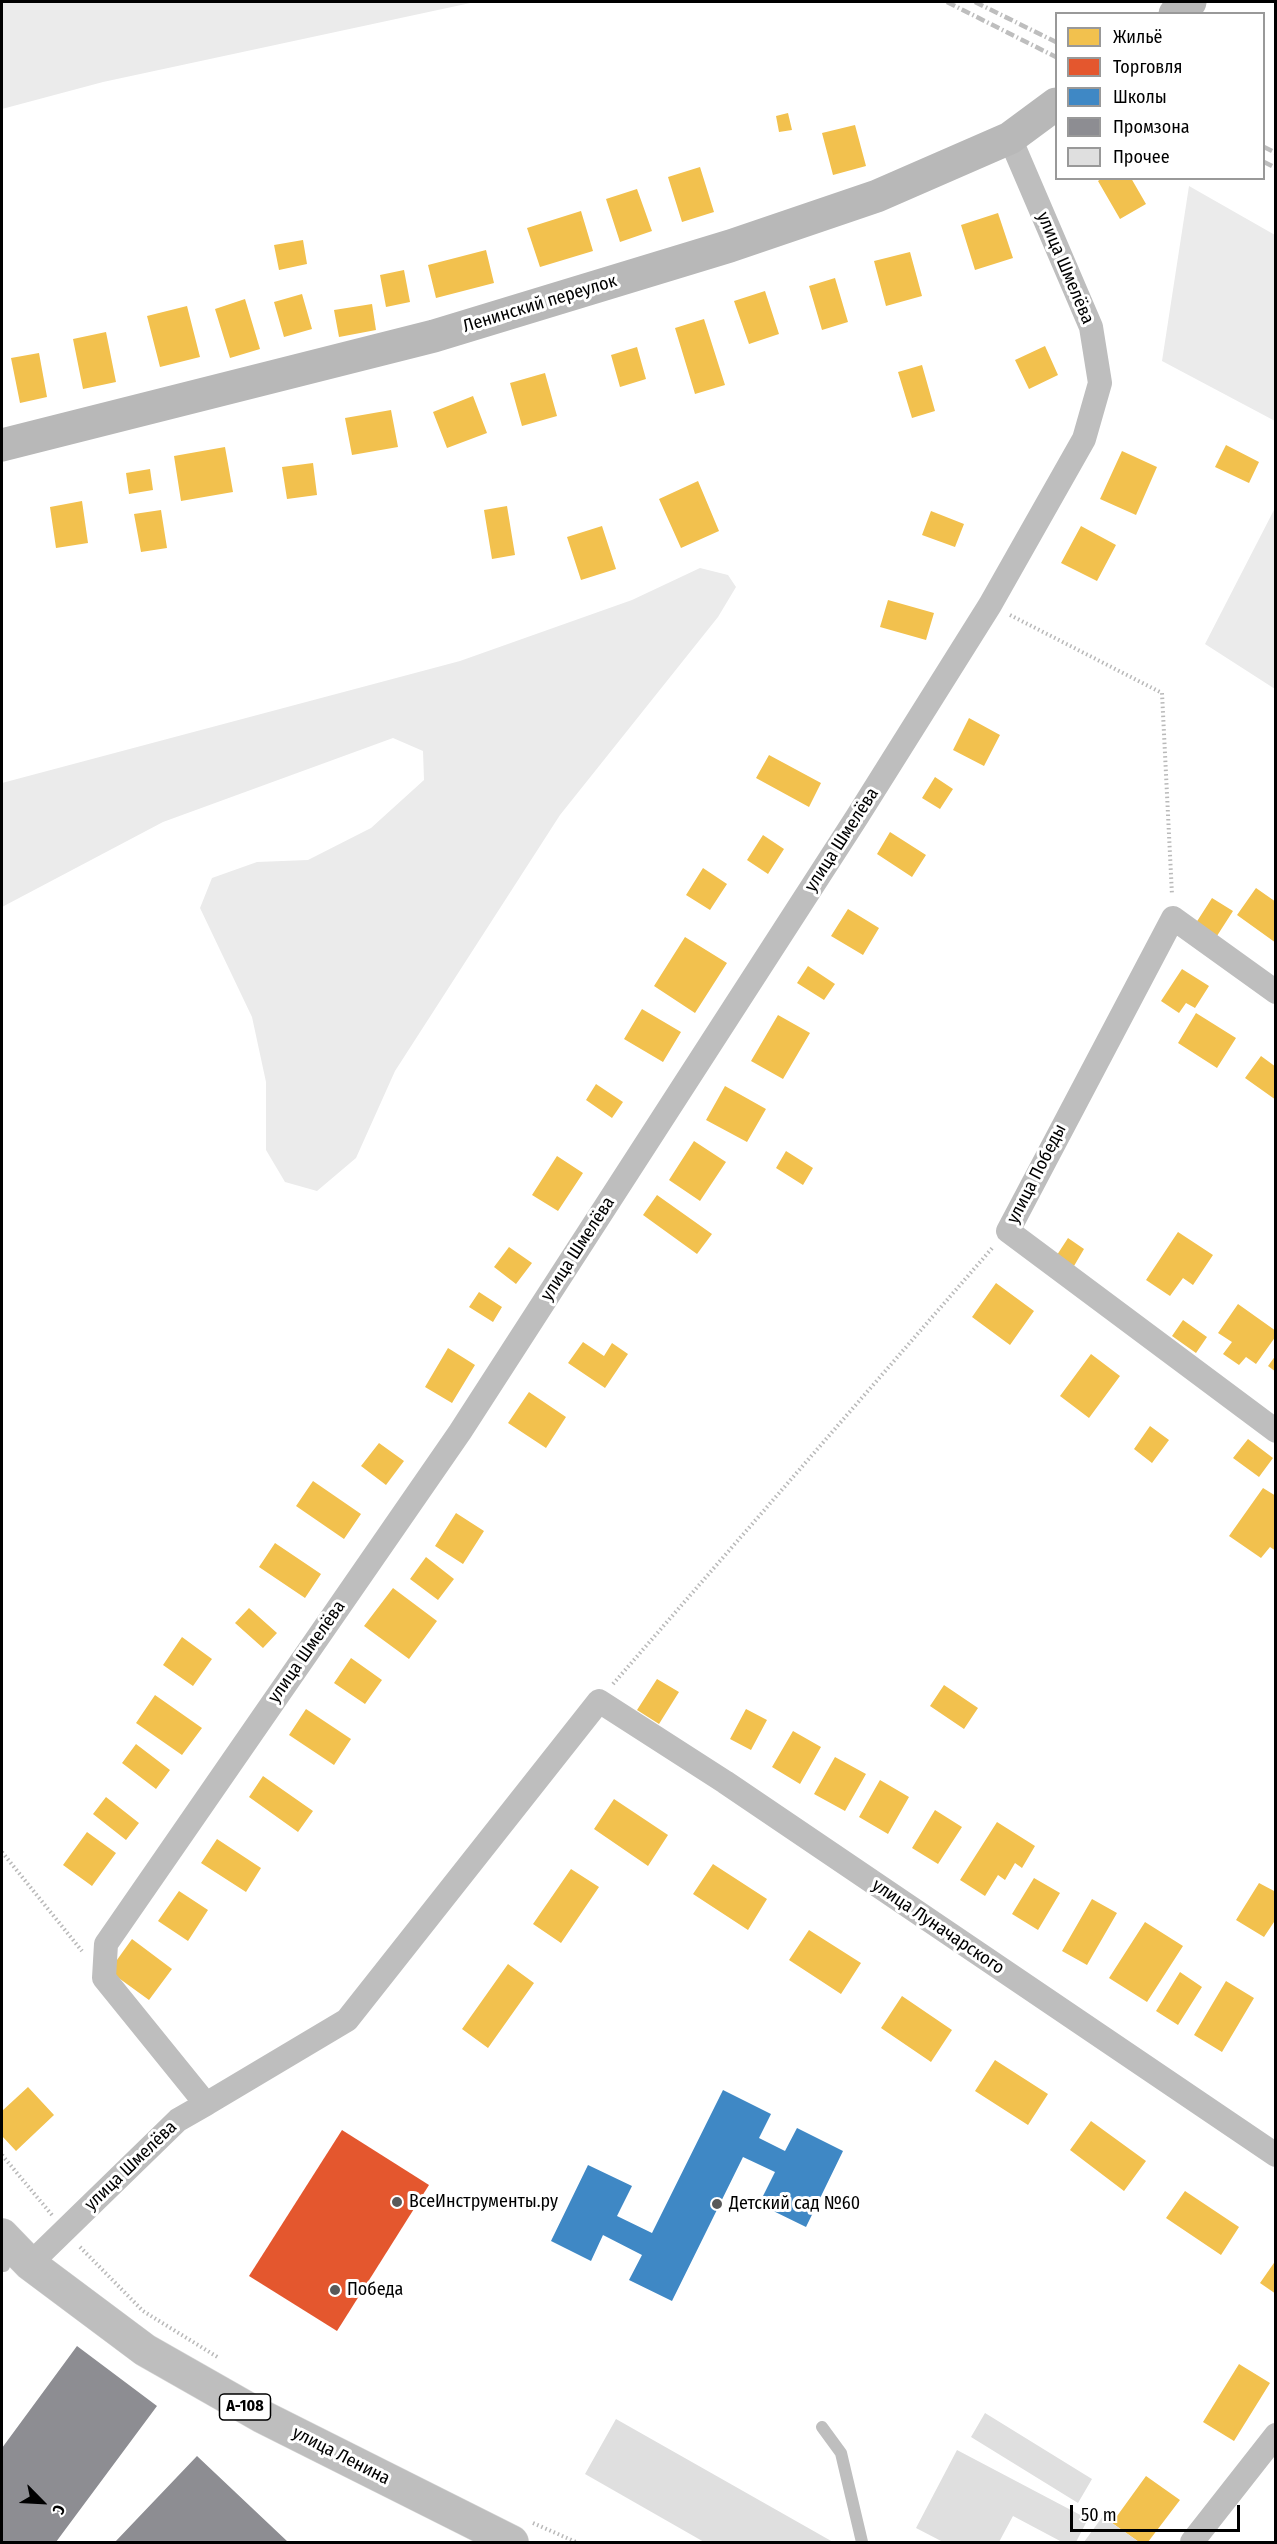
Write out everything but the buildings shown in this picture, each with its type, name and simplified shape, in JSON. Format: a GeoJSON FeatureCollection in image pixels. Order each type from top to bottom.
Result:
{"type":"FeatureCollection","features":[{"type":"Feature","properties":{"kind":"highway","name":"улица Ленина"},"geometry":{"type":"LineString","coordinates":[[9,2258],[145,2350],[261,2416],[519,2531]]}},
{"type":"Feature","properties":{"kind":"main road"},"geometry":{"type":"LineString","coordinates":[[1178,12],[1190,2]]}},
{"type":"Feature","properties":{"kind":"main road","name":"Ленинский переулок"},"geometry":{"type":"LineString","coordinates":[[2,445],[434,336],[730,246],[866,200],[1010,138],[1055,105]]}},
{"type":"Feature","properties":{"kind":"street","name":"улица Шмелёва"},"geometry":{"type":"LineString","coordinates":[[104,1978],[106,1944],[460,1432],[857,818],[990,605],[1084,439],[1100,383],[1091,327],[1010,138]]}},
{"type":"Feature","properties":{"kind":"street"},"geometry":{"type":"LineString","coordinates":[[1173,918],[1275,992]]}},
{"type":"Feature","properties":{"kind":"street","name":"улица Победы"},"geometry":{"type":"LineString","coordinates":[[1173,918],[1008,1231],[1275,1431]]}},
{"type":"Feature","properties":{"kind":"street","name":"улица Шмелёва"},"geometry":{"type":"LineString","coordinates":[[9,2258],[64,2230],[178,2120],[347,2020],[599,1701]]}},
{"type":"Feature","properties":{"kind":"street","name":"улица Луначарского"},"geometry":{"type":"LineString","coordinates":[[599,1701],[725,1782],[1275,2155]]}},
{"type":"Feature","properties":{"kind":"street"},"geometry":{"type":"LineString","coordinates":[[104,1978],[206,2104]]}},
{"type":"Feature","properties":{"kind":"street"},"geometry":{"type":"LineString","coordinates":[[1192,2542],[1275,2434]]}},
{"type":"Feature","properties":{"kind":"lane"},"geometry":{"type":"LineString","coordinates":[[822,2427],[840,2453],[862,2542]]}},
{"type":"Feature","properties":{"kind":"path"},"geometry":{"type":"LineString","coordinates":[[990,605],[1162,693],[1173,918]]}},
{"type":"Feature","properties":{"kind":"path"},"geometry":{"type":"LineString","coordinates":[[599,1701],[1008,1231]]}},
{"type":"Feature","properties":{"kind":"path"},"geometry":{"type":"LineString","coordinates":[[2,1852],[104,1978]]}},
{"type":"Feature","properties":{"kind":"path"},"geometry":{"type":"LineString","coordinates":[[2,2155],[64,2230],[144,2311],[228,2364]]}},
{"type":"Feature","properties":{"kind":"path"},"geometry":{"type":"LineString","coordinates":[[519,2531],[576,2542]]}},
{"type":"Feature","properties":{"kind":"shaded area"},"geometry":{"type":"Polygon","coordinates":[[[2,2],[475,2],[103,82],[2,109],[2,2]]]}},
{"type":"Feature","properties":{"kind":"shaded area"},"geometry":{"type":"Polygon","coordinates":[[[1189,186],[1275,235],[1275,421],[1162,361],[1189,186]]]}},
{"type":"Feature","properties":{"kind":"shaded area"},"geometry":{"type":"Polygon","coordinates":[[[1275,508],[1275,689],[1205,644],[1275,508]]]}},
{"type":"Feature","properties":{"kind":"shaded area"},"geometry":{"type":"Polygon","coordinates":[[[700,568],[728,575],[736,587],[718,617],[560,815],[395,1071],[356,1158],[317,1191],[285,1182],[266,1150],[266,1082],[252,1017],[200,908],[212,878],[257,862],[308,860],[371,828],[424,780],[423,751],[393,738],[163,822],[2,907],[2,783],[460,661],[632,600],[700,568]]]}},
{"type":"Feature","properties":{"kind":"railway"},"geometry":{"type":"LineString","coordinates":[[947,2],[1055,56]]}},
{"type":"Feature","properties":{"kind":"railway"},"geometry":{"type":"LineString","coordinates":[[975,2],[1055,42]]}},
{"type":"Feature","properties":{"kind":"railway"},"geometry":{"type":"LineString","coordinates":[[1265,148],[1276,153]]}},
{"type":"Feature","properties":{"kind":"railway"},"geometry":{"type":"LineString","coordinates":[[1265,162],[1276,168]]}},
{"type":"Feature","properties":{"kind":"place","name":"ВсеИнструменты.ру"},"geometry":{"type":"Point","coordinates":[397,2202]}},
{"type":"Feature","properties":{"kind":"place","name":"Детский сад №60"},"geometry":{"type":"Point","coordinates":[717,2204]}},
{"type":"Feature","properties":{"kind":"place","name":"Победа"},"geometry":{"type":"Point","coordinates":[335,2290]}}]}
